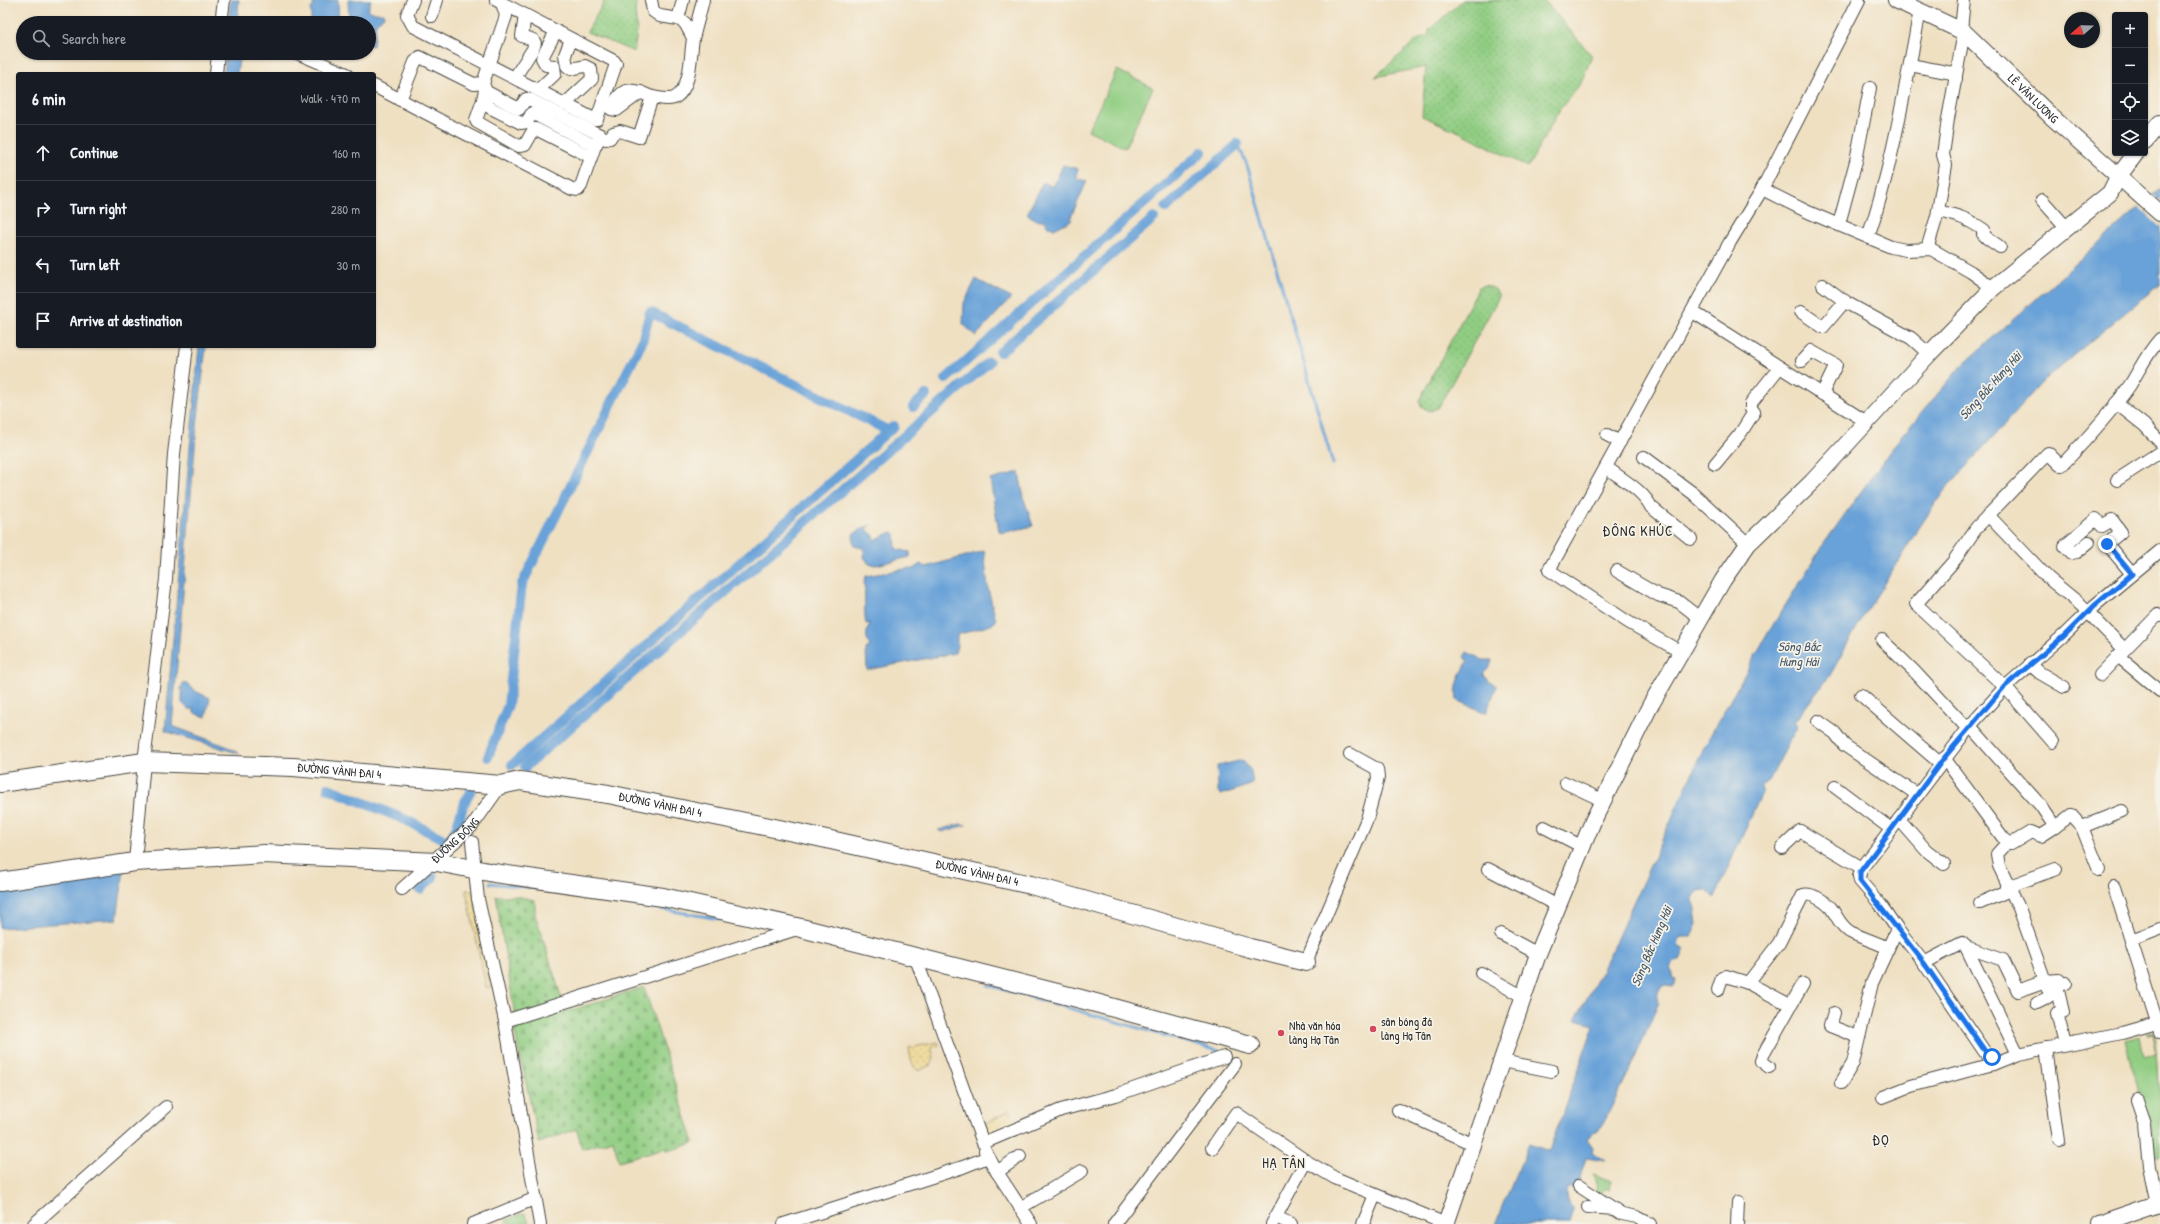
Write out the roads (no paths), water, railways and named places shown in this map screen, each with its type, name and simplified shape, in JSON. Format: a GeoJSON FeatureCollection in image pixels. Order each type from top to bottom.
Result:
{"type":"FeatureCollection","features":[{"type":"Feature","properties":{"kind":"main road","name":"ĐƯỜNG VÀNH ĐAI 4"},"geometry":{"type":"LineString","coordinates":[[0,783],[144,762],[294,767],[501,785],[520,781],[608,794],[821,838],[1031,885],[1250,948],[1306,962]]}},
{"type":"Feature","properties":{"kind":"main road"},"geometry":{"type":"LineString","coordinates":[[0,882],[135,862],[264,854],[433,862],[664,897],[802,928],[915,956],[1250,1045]]}},
{"type":"Feature","properties":{"kind":"street"},"geometry":{"type":"LineString","coordinates":[[222,16],[224,0]]}},
{"type":"Feature","properties":{"kind":"street"},"geometry":{"type":"LineString","coordinates":[[412,0],[407,15],[413,26],[490,64],[594,119],[598,119],[616,64],[499,1]]}},
{"type":"Feature","properties":{"kind":"street"},"geometry":{"type":"LineString","coordinates":[[432,16],[437,0]]}},
{"type":"Feature","properties":{"kind":"street"},"geometry":{"type":"LineString","coordinates":[[651,0],[653,11],[660,16],[685,23],[693,38]]}},
{"type":"Feature","properties":{"kind":"street"},"geometry":{"type":"LineString","coordinates":[[678,20],[683,0]]}},
{"type":"Feature","properties":{"kind":"street"},"geometry":{"type":"LineString","coordinates":[[640,92],[652,97],[671,99],[677,96],[682,90],[687,78],[693,38],[703,0]]}},
{"type":"Feature","properties":{"kind":"street"},"geometry":{"type":"LineString","coordinates":[[1681,652],[1628,622],[1549,570],[1693,312],[1730,242],[1762,189],[1860,0]]}},
{"type":"Feature","properties":{"kind":"street","name":"LÊ VĂN LƯƠNG"},"geometry":{"type":"LineString","coordinates":[[1896,0],[1962,31],[2053,118],[2160,213]]}},
{"type":"Feature","properties":{"kind":"street"},"geometry":{"type":"LineString","coordinates":[[1927,249],[1938,211],[1946,165],[1943,155],[1956,80],[1964,0]]}},
{"type":"Feature","properties":{"kind":"street"},"geometry":{"type":"LineString","coordinates":[[499,1],[506,16],[490,64],[476,120],[477,122],[519,146],[524,145],[534,129],[595,146]]}},
{"type":"Feature","properties":{"kind":"street"},"geometry":{"type":"LineString","coordinates":[[1868,237],[1877,209],[1895,136],[1920,11]]}},
{"type":"Feature","properties":{"kind":"street"},"geometry":{"type":"LineString","coordinates":[[506,16],[513,13],[522,14]]}},
{"type":"Feature","properties":{"kind":"street"},"geometry":{"type":"LineString","coordinates":[[515,77],[533,49],[535,43],[533,40],[522,36],[522,14]]}},
{"type":"Feature","properties":{"kind":"street"},"geometry":{"type":"LineString","coordinates":[[538,90],[555,74],[554,66],[546,65],[542,58],[556,31]]}},
{"type":"Feature","properties":{"kind":"street"},"geometry":{"type":"LineString","coordinates":[[565,104],[592,78],[591,69],[585,66],[572,69],[567,66],[565,56],[571,39]]}},
{"type":"Feature","properties":{"kind":"street"},"geometry":{"type":"LineString","coordinates":[[400,100],[415,62],[420,57],[474,84],[484,91],[489,107],[521,123],[527,122],[532,113],[595,146]]}},
{"type":"Feature","properties":{"kind":"street"},"geometry":{"type":"LineString","coordinates":[[216,72],[217,60]]}},
{"type":"Feature","properties":{"kind":"street"},"geometry":{"type":"LineString","coordinates":[[314,60],[342,72]]}},
{"type":"Feature","properties":{"kind":"street"},"geometry":{"type":"LineString","coordinates":[[1910,65],[1947,72],[1952,74],[1956,80]]}},
{"type":"Feature","properties":{"kind":"street"},"geometry":{"type":"LineString","coordinates":[[376,87],[578,190],[581,186],[595,146],[610,138],[613,133],[620,131],[639,137],[652,97]]}},
{"type":"Feature","properties":{"kind":"street"},"geometry":{"type":"LineString","coordinates":[[1839,224],[1856,161],[1870,88]]}},
{"type":"Feature","properties":{"kind":"street"},"geometry":{"type":"LineString","coordinates":[[2148,137],[2160,123]]}},
{"type":"Feature","properties":{"kind":"street"},"geometry":{"type":"LineString","coordinates":[[1212,1148],[1236,1113],[1306,1161],[1335,1178],[1446,1224],[1502,1061],[1522,996],[1602,800],[1650,706],[1723,580],[1748,544],[1812,482],[1868,423],[1929,354],[1993,288],[2110,193],[2118,177],[2134,156]]}},
{"type":"Feature","properties":{"kind":"street"},"geometry":{"type":"LineString","coordinates":[[1762,189],[1808,212],[1891,247],[1906,250],[1927,249],[1938,252],[1993,288]]}},
{"type":"Feature","properties":{"kind":"street"},"geometry":{"type":"LineString","coordinates":[[2042,200],[2066,228]]}},
{"type":"Feature","properties":{"kind":"street"},"geometry":{"type":"LineString","coordinates":[[1938,211],[1961,216],[1977,225],[1984,230],[1983,234],[2000,248]]}},
{"type":"Feature","properties":{"kind":"street"},"geometry":{"type":"LineString","coordinates":[[1823,285],[1845,301],[1889,324],[1911,338],[1929,354]]}},
{"type":"Feature","properties":{"kind":"street"},"geometry":{"type":"LineString","coordinates":[[1802,312],[1823,327],[1845,301]]}},
{"type":"Feature","properties":{"kind":"street"},"geometry":{"type":"LineString","coordinates":[[1693,312],[1779,368],[1868,423]]}},
{"type":"Feature","properties":{"kind":"street"},"geometry":{"type":"LineString","coordinates":[[2053,742],[2004,687],[1916,604],[1952,562],[1977,527],[2048,453],[2060,465],[2062,465],[2094,432],[2116,403],[2151,348],[2160,339]]}},
{"type":"Feature","properties":{"kind":"street"},"geometry":{"type":"LineString","coordinates":[[135,862],[144,762],[162,618],[174,454],[187,348]]}},
{"type":"Feature","properties":{"kind":"street"},"geometry":{"type":"LineString","coordinates":[[1802,361],[1811,350],[1836,365],[1822,394]]}},
{"type":"Feature","properties":{"kind":"street"},"geometry":{"type":"LineString","coordinates":[[1715,464],[1740,434],[1754,412],[1751,409],[1751,403],[1779,368]]}},
{"type":"Feature","properties":{"kind":"street"},"geometry":{"type":"LineString","coordinates":[[2116,403],[2144,426],[2160,442]]}},
{"type":"Feature","properties":{"kind":"street"},"geometry":{"type":"LineString","coordinates":[[1607,435],[1620,442]]}},
{"type":"Feature","properties":{"kind":"street"},"geometry":{"type":"LineString","coordinates":[[2117,480],[2160,452]]}},
{"type":"Feature","properties":{"kind":"street"},"geometry":{"type":"LineString","coordinates":[[1644,457],[1694,494],[1748,544]]}},
{"type":"Feature","properties":{"kind":"street"},"geometry":{"type":"LineString","coordinates":[[1606,467],[1633,487],[1648,501],[1651,507],[1691,539]]}},
{"type":"Feature","properties":{"kind":"street"},"geometry":{"type":"LineString","coordinates":[[1988,515],[2048,578],[2088,612],[2121,653],[2160,691]]}},
{"type":"Feature","properties":{"kind":"street"},"geometry":{"type":"LineString","coordinates":[[2088,542],[2077,552],[2072,552],[2065,546],[2096,519],[2102,526],[2112,520],[2121,532],[2107,544],[2132,574]]}},
{"type":"Feature","properties":{"kind":"street"},"geometry":{"type":"LineString","coordinates":[[1994,1059],[1880,904],[1860,881],[1859,876],[1862,868],[1869,862],[1890,829],[1918,795],[1942,761],[2004,687],[2088,612],[2160,551]]}},
{"type":"Feature","properties":{"kind":"street"},"geometry":{"type":"LineString","coordinates":[[1617,571],[1658,596],[1679,602],[1701,619]]}},
{"type":"Feature","properties":{"kind":"street"},"geometry":{"type":"LineString","coordinates":[[2100,675],[2158,615],[2160,616]]}},
{"type":"Feature","properties":{"kind":"street"},"geometry":{"type":"LineString","coordinates":[[1882,640],[1969,727],[2041,806],[2055,827]]}},
{"type":"Feature","properties":{"kind":"street"},"geometry":{"type":"LineString","coordinates":[[2030,664],[2040,673],[2064,687]]}},
{"type":"Feature","properties":{"kind":"street"},"geometry":{"type":"LineString","coordinates":[[1861,695],[1942,761],[2008,842],[2011,844],[2031,832],[2041,836],[2071,815],[2082,827],[2099,870]]}},
{"type":"Feature","properties":{"kind":"street"},"geometry":{"type":"LineString","coordinates":[[1818,721],[1834,733],[1844,745],[1918,795]]}},
{"type":"Feature","properties":{"kind":"street"},"geometry":{"type":"LineString","coordinates":[[1306,962],[1367,820],[1378,778],[1377,769],[1350,754]]}},
{"type":"Feature","properties":{"kind":"street"},"geometry":{"type":"LineString","coordinates":[[1566,783],[1602,800]]}},
{"type":"Feature","properties":{"kind":"street","name":"ĐƯỜNG ĐỒNG"},"geometry":{"type":"LineString","coordinates":[[402,889],[449,848],[466,839],[476,820],[501,785]]}},
{"type":"Feature","properties":{"kind":"street"},"geometry":{"type":"LineString","coordinates":[[1835,787],[1890,829]]}},
{"type":"Feature","properties":{"kind":"street"},"geometry":{"type":"LineString","coordinates":[[2082,827],[2122,811]]}},
{"type":"Feature","properties":{"kind":"street"},"geometry":{"type":"LineString","coordinates":[[1899,819],[1926,850],[1944,864]]}},
{"type":"Feature","properties":{"kind":"street"},"geometry":{"type":"LineString","coordinates":[[1544,827],[1583,847]]}},
{"type":"Feature","properties":{"kind":"street"},"geometry":{"type":"LineString","coordinates":[[1782,848],[1800,831],[1862,868]]}},
{"type":"Feature","properties":{"kind":"street"},"geometry":{"type":"LineString","coordinates":[[466,839],[475,868],[478,899],[505,1021],[534,1199],[540,1224]]}},
{"type":"Feature","properties":{"kind":"street"},"geometry":{"type":"LineString","coordinates":[[2008,842],[1997,854],[1999,866],[2008,888],[2019,908],[2050,994],[2049,997],[2037,1003]]}},
{"type":"Feature","properties":{"kind":"street"},"geometry":{"type":"LineString","coordinates":[[1488,869],[1558,906]]}},
{"type":"Feature","properties":{"kind":"street"},"geometry":{"type":"LineString","coordinates":[[1980,903],[2008,888],[2056,869]]}},
{"type":"Feature","properties":{"kind":"street"},"geometry":{"type":"LineString","coordinates":[[1883,1097],[1911,1086],[1994,1059],[2122,1033],[2157,1024],[2114,887]]}},
{"type":"Feature","properties":{"kind":"street"},"geometry":{"type":"LineString","coordinates":[[1748,984],[1779,944],[1803,895],[1807,894],[1830,906],[1835,918],[1850,932],[1888,948]]}},
{"type":"Feature","properties":{"kind":"street"},"geometry":{"type":"LineString","coordinates":[[505,1021],[802,928]]}},
{"type":"Feature","properties":{"kind":"street"},"geometry":{"type":"LineString","coordinates":[[1841,1083],[1853,1063],[1872,983],[1897,929]]}},
{"type":"Feature","properties":{"kind":"street"},"geometry":{"type":"LineString","coordinates":[[2131,940],[2160,929]]}},
{"type":"Feature","properties":{"kind":"street"},"geometry":{"type":"LineString","coordinates":[[1501,934],[1538,954]]}},
{"type":"Feature","properties":{"kind":"street"},"geometry":{"type":"LineString","coordinates":[[1924,963],[1962,943],[1966,947],[2018,1054]]}},
{"type":"Feature","properties":{"kind":"street"},"geometry":{"type":"LineString","coordinates":[[1966,947],[2003,960],[2018,991],[2045,981],[2062,982],[2057,986],[2063,1012],[2057,1013],[2065,1044]]}},
{"type":"Feature","properties":{"kind":"street"},"geometry":{"type":"LineString","coordinates":[[915,956],[988,1157],[996,1172],[1031,1224]]}},
{"type":"Feature","properties":{"kind":"street"},"geometry":{"type":"LineString","coordinates":[[1480,973],[1522,996]]}},
{"type":"Feature","properties":{"kind":"street"},"geometry":{"type":"LineString","coordinates":[[1718,990],[1722,978],[1726,976],[1748,984],[1790,1005]]}},
{"type":"Feature","properties":{"kind":"street"},"geometry":{"type":"LineString","coordinates":[[1769,1067],[1761,1061],[1763,1055],[1802,984]]}},
{"type":"Feature","properties":{"kind":"street"},"geometry":{"type":"LineString","coordinates":[[1834,1013],[1830,1026],[1858,1037]]}},
{"type":"Feature","properties":{"kind":"street"},"geometry":{"type":"LineString","coordinates":[[2046,1048],[2059,1140]]}},
{"type":"Feature","properties":{"kind":"street"},"geometry":{"type":"LineString","coordinates":[[983,1143],[1061,1110],[1229,1061],[1114,1224]]}},
{"type":"Feature","properties":{"kind":"street"},"geometry":{"type":"LineString","coordinates":[[1502,1061],[1552,1071]]}},
{"type":"Feature","properties":{"kind":"street"},"geometry":{"type":"LineString","coordinates":[[2099,1224],[2159,1204],[2149,1170],[2146,1123],[2137,1100]]}},
{"type":"Feature","properties":{"kind":"street"},"geometry":{"type":"LineString","coordinates":[[34,1224],[166,1107]]}},
{"type":"Feature","properties":{"kind":"street"},"geometry":{"type":"LineString","coordinates":[[1398,1110],[1473,1144]]}},
{"type":"Feature","properties":{"kind":"street"},"geometry":{"type":"LineString","coordinates":[[996,1172],[1020,1156]]}},
{"type":"Feature","properties":{"kind":"street"},"geometry":{"type":"LineString","coordinates":[[784,1224],[963,1167],[988,1157]]}},
{"type":"Feature","properties":{"kind":"street"},"geometry":{"type":"LineString","coordinates":[[1291,1224],[1274,1220],[1306,1161]]}},
{"type":"Feature","properties":{"kind":"street"},"geometry":{"type":"LineString","coordinates":[[1020,1208],[1082,1171]]}},
{"type":"Feature","properties":{"kind":"street"},"geometry":{"type":"LineString","coordinates":[[1579,1186],[1622,1214],[1637,1217],[1650,1224]]}},
{"type":"Feature","properties":{"kind":"street"},"geometry":{"type":"LineString","coordinates":[[1363,1224],[1375,1195]]}},
{"type":"Feature","properties":{"kind":"street"},"geometry":{"type":"LineString","coordinates":[[473,1224],[534,1199]]}},
{"type":"Feature","properties":{"kind":"street"},"geometry":{"type":"LineString","coordinates":[[1737,1224],[1738,1202]]}},
{"type":"Feature","properties":{"kind":"street"},"geometry":{"type":"LineString","coordinates":[[1588,1207],[1616,1209]]}},
{"type":"Feature","properties":{"kind":"water"},"geometry":{"type":"Polygon","coordinates":[[[231,0],[239,0],[238,16],[229,16],[231,0]]]}},
{"type":"Feature","properties":{"kind":"water"},"geometry":{"type":"Polygon","coordinates":[[[311,0],[338,0],[339,16],[311,16],[311,9],[314,5],[311,0]]]}},
{"type":"Feature","properties":{"kind":"water"},"geometry":{"type":"Polygon","coordinates":[[[348,0],[371,0],[368,10],[375,13],[383,13],[384,16],[376,23],[376,16],[349,16],[348,0]]]}},
{"type":"Feature","properties":{"kind":"water"},"geometry":{"type":"Polygon","coordinates":[[[225,60],[239,60],[237,72],[224,72],[225,60]]]}},
{"type":"Feature","properties":{"kind":"water"},"geometry":{"type":"Polygon","coordinates":[[[1063,165],[1078,169],[1076,175],[1078,179],[1087,181],[1071,217],[1072,220],[1054,229],[1048,226],[1044,220],[1038,221],[1027,214],[1043,182],[1053,187],[1063,165]]]}},
{"type":"Feature","properties":{"kind":"water","name":"Sông Bắc Hưng Hải"},"geometry":{"type":"Polygon","coordinates":[[[2160,189],[2160,284],[2046,378],[1944,491],[1860,622],[1829,677],[1794,722],[1798,725],[1769,781],[1760,786],[1762,793],[1714,898],[1706,890],[1698,891],[1693,898],[1697,924],[1691,937],[1680,937],[1678,945],[1685,949],[1680,960],[1674,961],[1670,968],[1673,974],[1672,979],[1676,980],[1673,986],[1663,985],[1660,989],[1658,995],[1659,1002],[1629,1072],[1600,1130],[1593,1132],[1587,1139],[1593,1147],[1592,1152],[1605,1161],[1586,1158],[1577,1187],[1567,1188],[1567,1200],[1573,1209],[1569,1224],[1495,1224],[1529,1144],[1549,1151],[1594,1025],[1575,1020],[1603,969],[1705,745],[1768,633],[1825,542],[1895,444],[1963,364],[2160,189]]]}},
{"type":"Feature","properties":{"kind":"water"},"geometry":{"type":"Polygon","coordinates":[[[976,279],[1011,298],[976,336],[963,324],[964,303],[976,279]]]}},
{"type":"Feature","properties":{"kind":"water"},"geometry":{"type":"Polygon","coordinates":[[[199,348],[206,348],[196,435],[172,726],[226,746],[240,754],[165,731],[199,348]]]}},
{"type":"Feature","properties":{"kind":"water"},"geometry":{"type":"Polygon","coordinates":[[[1019,472],[1024,499],[1033,526],[1002,533],[999,531],[990,480],[1019,472]]]}},
{"type":"Feature","properties":{"kind":"water"},"geometry":{"type":"Polygon","coordinates":[[[870,525],[867,529],[874,536],[874,540],[892,532],[895,534],[896,549],[910,552],[910,557],[876,565],[869,564],[864,557],[864,548],[854,546],[853,534],[870,525]]]}},
{"type":"Feature","properties":{"kind":"water"},"geometry":{"type":"Polygon","coordinates":[[[984,551],[988,588],[996,621],[991,625],[957,635],[957,646],[955,653],[867,670],[866,649],[870,646],[867,640],[867,634],[870,623],[866,624],[865,619],[864,580],[866,576],[910,568],[914,569],[920,564],[926,567],[984,551]]]}},
{"type":"Feature","properties":{"kind":"water"},"geometry":{"type":"Polygon","coordinates":[[[1467,652],[1483,660],[1492,660],[1490,667],[1483,674],[1491,683],[1497,686],[1486,713],[1457,700],[1457,684],[1468,661],[1464,657],[1467,652]]]}},
{"type":"Feature","properties":{"kind":"water"},"geometry":{"type":"Polygon","coordinates":[[[184,682],[197,692],[210,698],[206,717],[194,713],[194,709],[188,709],[182,703],[182,690],[180,689],[184,682]]]}},
{"type":"Feature","properties":{"kind":"water"},"geometry":{"type":"Polygon","coordinates":[[[1243,760],[1251,771],[1253,784],[1221,795],[1218,792],[1217,766],[1243,760]]]}},
{"type":"Feature","properties":{"kind":"water"},"geometry":{"type":"Polygon","coordinates":[[[960,824],[966,825],[942,832],[938,830],[960,824]]]}},
{"type":"Feature","properties":{"kind":"water"},"geometry":{"type":"Polygon","coordinates":[[[125,863],[117,919],[0,928],[0,882],[125,863]]]}},
{"type":"Feature","properties":{"kind":"waterway"},"geometry":{"type":"LineString","coordinates":[[1236,140],[1247,165],[1333,464]]}},
{"type":"Feature","properties":{"kind":"waterway"},"geometry":{"type":"LineString","coordinates":[[1166,208],[1238,144]]}},
{"type":"Feature","properties":{"kind":"waterway"},"geometry":{"type":"LineString","coordinates":[[946,379],[1202,152]]}},
{"type":"Feature","properties":{"kind":"waterway"},"geometry":{"type":"LineString","coordinates":[[1000,352],[1154,218]]}},
{"type":"Feature","properties":{"kind":"waterway"},"geometry":{"type":"LineString","coordinates":[[488,757],[508,705],[522,584],[642,342],[650,312],[889,431]]}},
{"type":"Feature","properties":{"kind":"waterway"},"geometry":{"type":"LineString","coordinates":[[525,767],[989,362]]}},
{"type":"Feature","properties":{"kind":"waterway"},"geometry":{"type":"LineString","coordinates":[[913,407],[926,395]]}},
{"type":"Feature","properties":{"kind":"waterway"},"geometry":{"type":"LineString","coordinates":[[512,765],[894,426]]}},
{"type":"Feature","properties":{"kind":"waterway"},"geometry":{"type":"LineString","coordinates":[[328,788],[406,820],[449,842]]}},
{"type":"Feature","properties":{"kind":"waterway"},"geometry":{"type":"LineString","coordinates":[[456,829],[463,806],[472,788]]}},
{"type":"Feature","properties":{"kind":"waterway"},"geometry":{"type":"LineString","coordinates":[[447,845],[456,829],[465,827],[470,820]]}},
{"type":"Feature","properties":{"kind":"waterway"},"geometry":{"type":"LineString","coordinates":[[420,889],[433,877]]}},
{"type":"Feature","properties":{"kind":"waterway"},"geometry":{"type":"LineString","coordinates":[[490,883],[535,888]]}},
{"type":"Feature","properties":{"kind":"waterway"},"geometry":{"type":"LineString","coordinates":[[557,891],[725,920]]}},
{"type":"Feature","properties":{"kind":"waterway"},"geometry":{"type":"LineString","coordinates":[[988,985],[1219,1051]]}},
{"type":"Feature","properties":{"kind":"place","name":"sân bóng đá làng Hạ Tân"},"geometry":{"type":"Point","coordinates":[1373,1029]}},
{"type":"Feature","properties":{"kind":"place","name":"Nhà văn hóa làng Hạ Tân"},"geometry":{"type":"Point","coordinates":[1281,1033]}},
{"type":"Feature","properties":{"kind":"district","name":"ĐÔNG KHÚC"},"geometry":{"type":"Point","coordinates":[1638,531]}},
{"type":"Feature","properties":{"kind":"district","name":"ĐỌ"},"geometry":{"type":"Point","coordinates":[1881,1140]}},
{"type":"Feature","properties":{"kind":"district","name":"HẠ TÂN"},"geometry":{"type":"Point","coordinates":[1284,1163]}}]}
